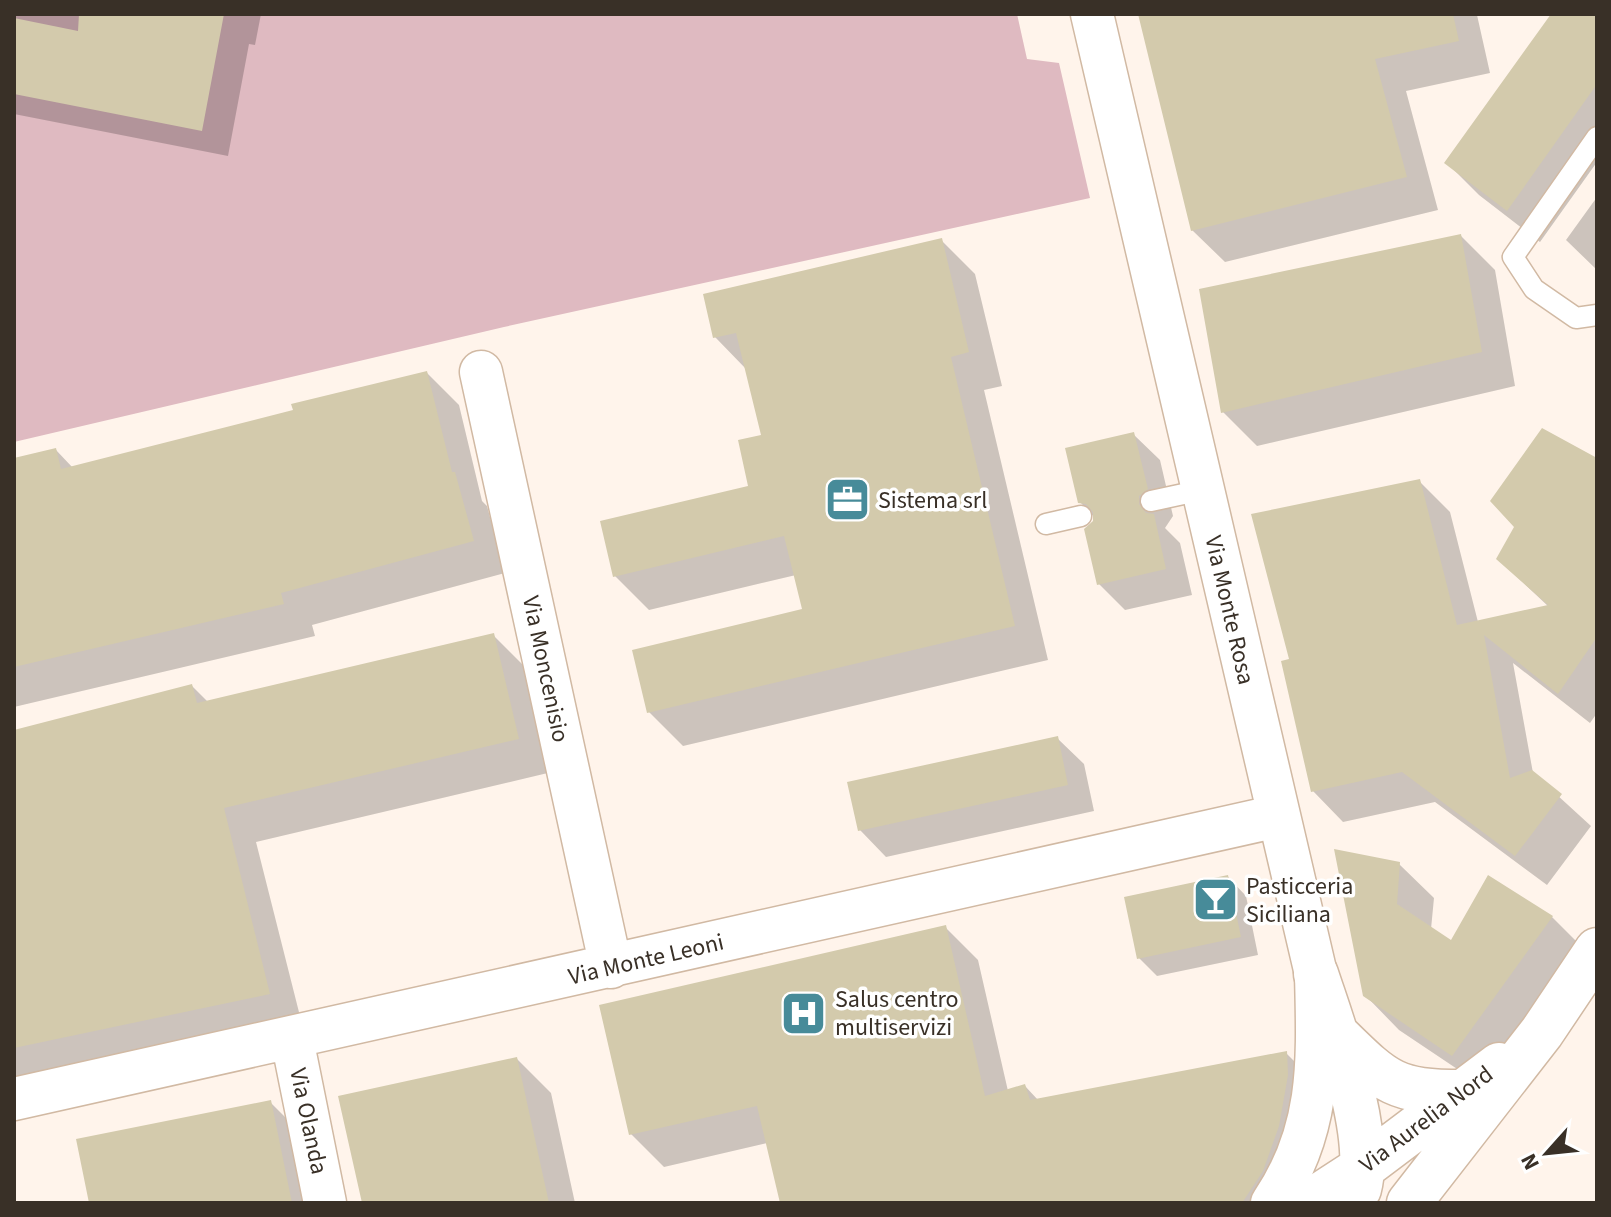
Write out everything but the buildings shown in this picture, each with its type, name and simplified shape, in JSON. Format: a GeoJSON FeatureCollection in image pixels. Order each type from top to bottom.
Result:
{"type":"FeatureCollection","features":[{"type":"Feature","properties":{"kind":"main road","name":"Via Aurelia Nord"},"geometry":{"type":"LineString","coordinates":[[1409,1203],[1542,1032],[1597,950]]}},
{"type":"Feature","properties":{"kind":"main road"},"geometry":{"type":"LineString","coordinates":[[1316,974],[1335,1034],[1360,1184]]}},
{"type":"Feature","properties":{"kind":"main road","name":"Via Aurelia Nord"},"geometry":{"type":"LineString","coordinates":[[1308,1203],[1360,1184],[1463,1092],[1542,1032]]}},
{"type":"Feature","properties":{"kind":"main road"},"geometry":{"type":"LineString","coordinates":[[1335,1034],[1382,1078],[1400,1087],[1419,1092],[1463,1092]]}},
{"type":"Feature","properties":{"kind":"street","name":"Via Monte Rosa"},"geometry":{"type":"LineString","coordinates":[[1092,14],[1316,974],[1315,1095],[1298,1156],[1272,1203]]}},
{"type":"Feature","properties":{"kind":"street","name":"Via Moncenisio"},"geometry":{"type":"LineString","coordinates":[[481,372],[611,967]]}},
{"type":"Feature","properties":{"kind":"street","name":"Via Monte Leoni"},"geometry":{"type":"LineString","coordinates":[[14,1099],[1278,816]]}},
{"type":"Feature","properties":{"kind":"street","name":"Via Olanda"},"geometry":{"type":"LineString","coordinates":[[292,1039],[325,1203]]}},
{"type":"Feature","properties":{"kind":"lane"},"geometry":{"type":"LineString","coordinates":[[1597,137],[1513,257],[1534,289],[1565,311],[1576,318],[1597,315]]}},
{"type":"Feature","properties":{"kind":"lane"},"geometry":{"type":"LineString","coordinates":[[1151,501],[1202,490]]}},
{"type":"Feature","properties":{"kind":"lane"},"geometry":{"type":"LineString","coordinates":[[1046,524],[1081,516]]}},
{"type":"Feature","properties":{"kind":"shaded area"},"geometry":{"type":"Polygon","coordinates":[[[14,14],[1017,14],[1027,59],[1059,63],[1090,198],[504,327],[14,442],[14,14]]]}},
{"type":"Feature","properties":{"kind":"place","name":"Sistema srl"},"geometry":{"type":"Point","coordinates":[847,500]}},
{"type":"Feature","properties":{"kind":"place","name":"Pasticceria Siciliana"},"geometry":{"type":"Point","coordinates":[1215,900]}},
{"type":"Feature","properties":{"kind":"place","name":"Salus centro multiservizi"},"geometry":{"type":"Point","coordinates":[804,1013]}}]}
